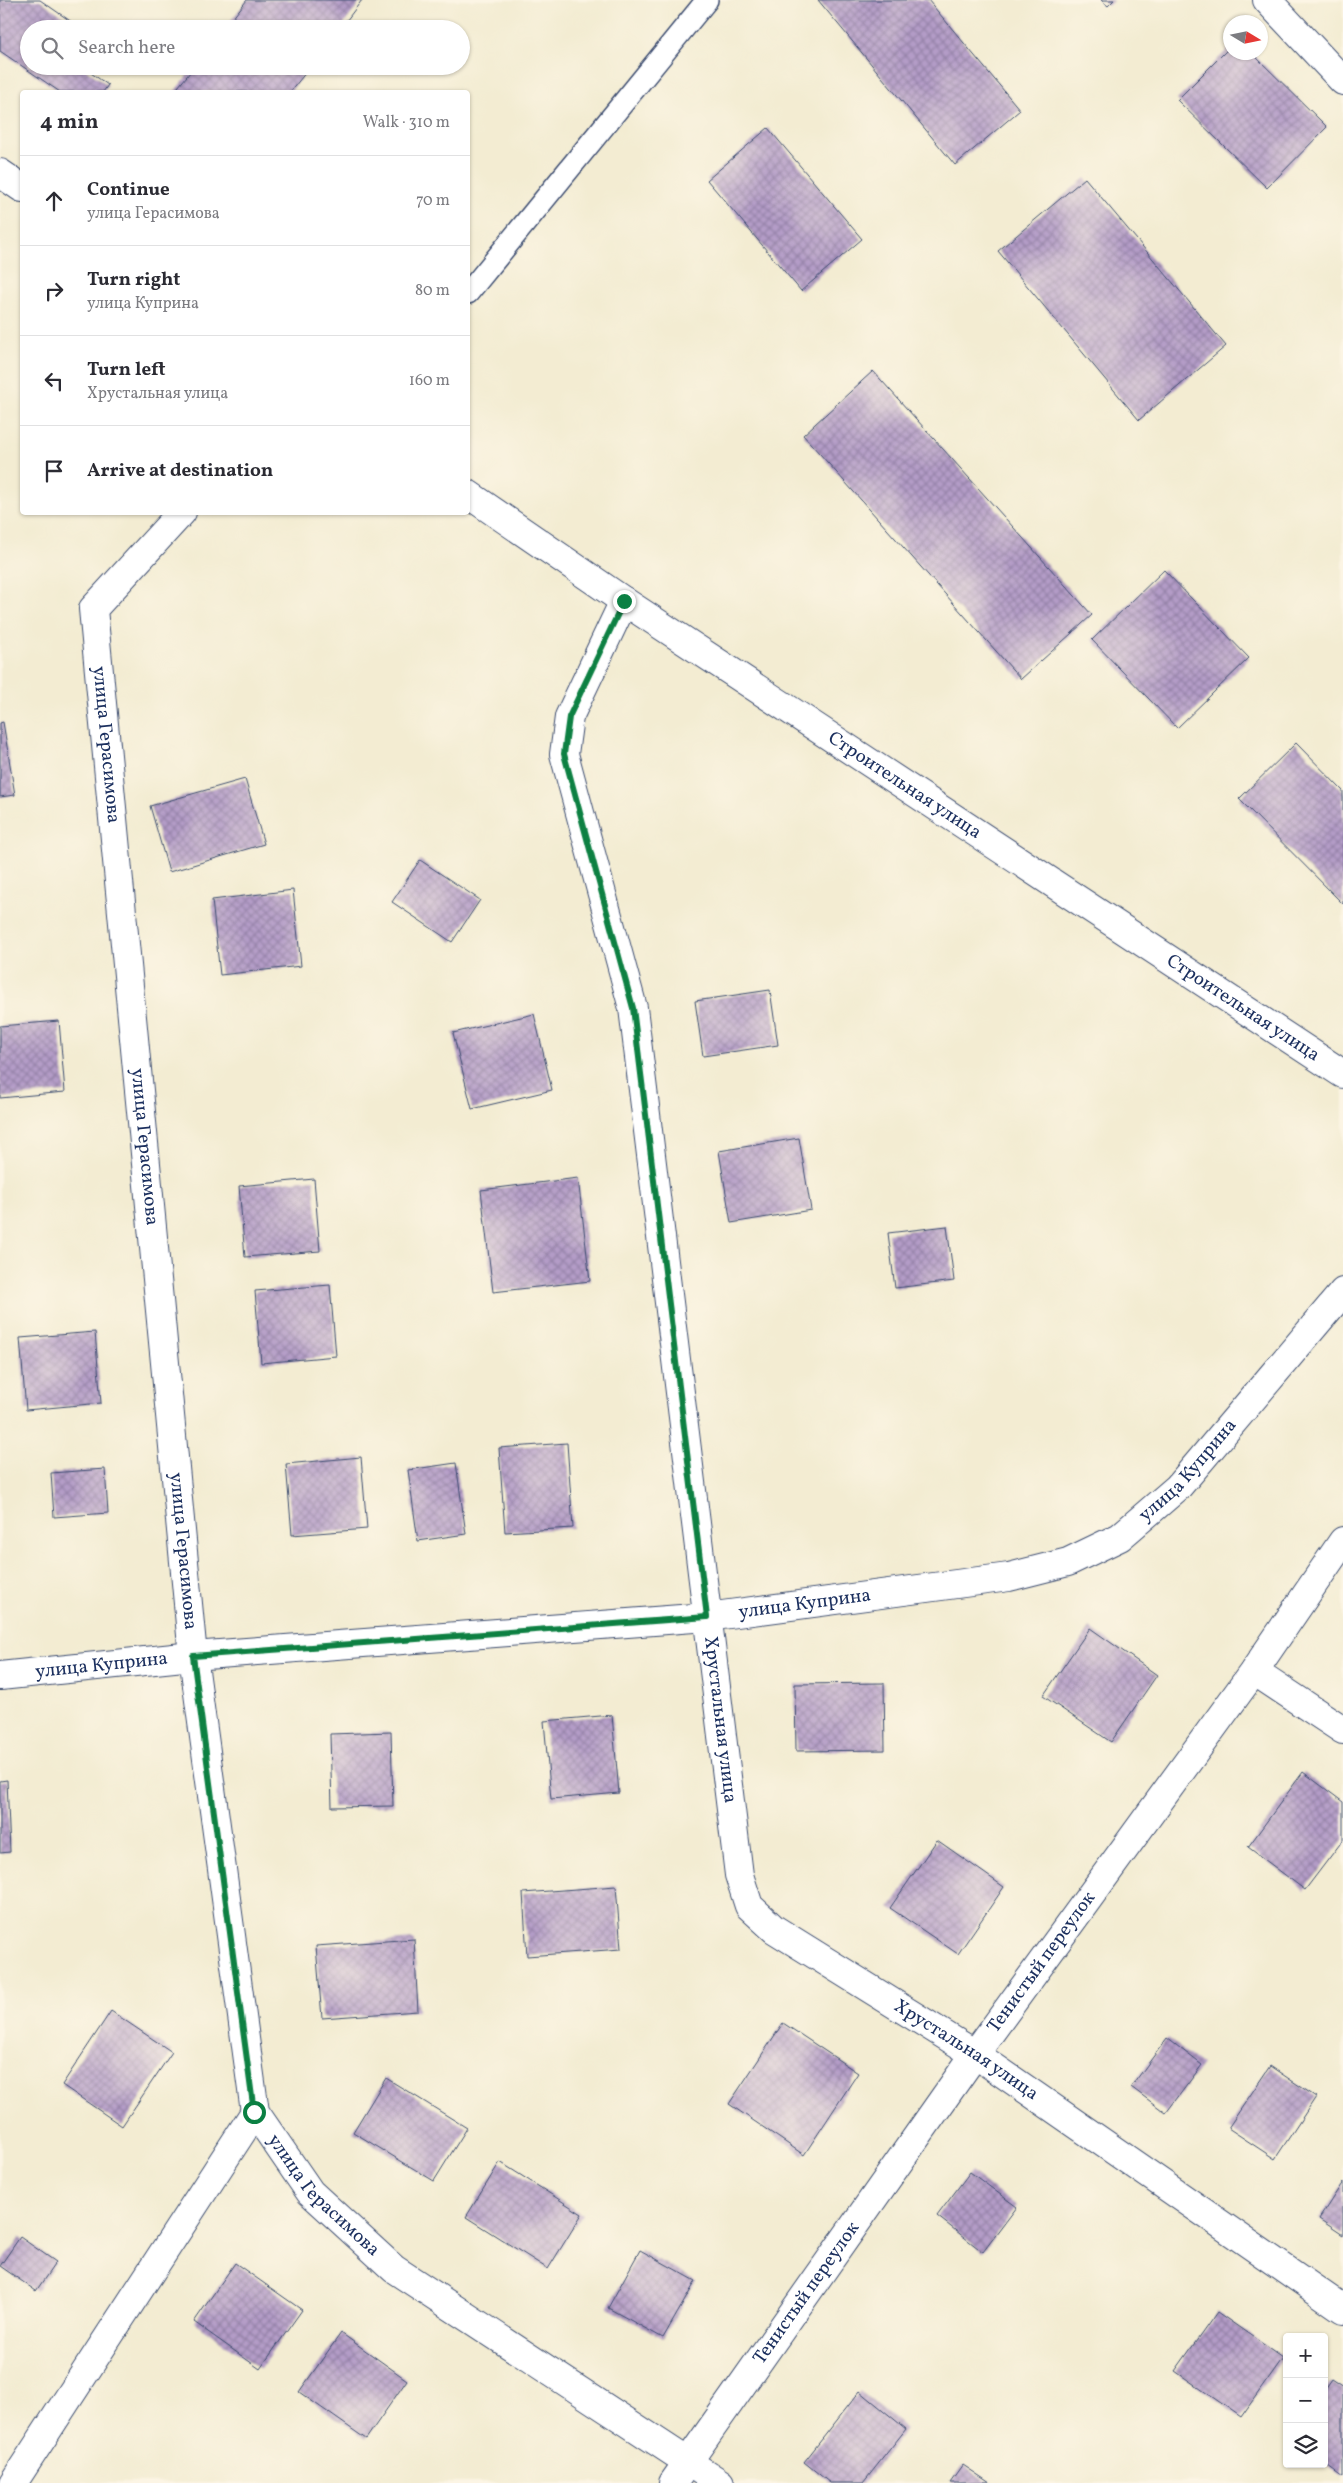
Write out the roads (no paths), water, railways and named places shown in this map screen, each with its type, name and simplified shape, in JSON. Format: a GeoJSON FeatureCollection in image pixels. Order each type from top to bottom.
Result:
{"type":"FeatureCollection","features":[{"type":"Feature","properties":{"kind":"street"},"geometry":{"type":"LineString","coordinates":[[1267,0],[1343,81]]}},
{"type":"Feature","properties":{"kind":"street"},"geometry":{"type":"LineString","coordinates":[[0,173],[20,187]]}},
{"type":"Feature","properties":{"kind":"street","name":"Строительная улица"},"geometry":{"type":"LineString","coordinates":[[470,495],[624,601],[1343,1074]]}},
{"type":"Feature","properties":{"kind":"street","name":"улица Герасимова"},"geometry":{"type":"LineString","coordinates":[[179,515],[93,609],[193,1656],[254,2112],[310,2192],[394,2269],[681,2473],[720,2483]]}},
{"type":"Feature","properties":{"kind":"street","name":"Хрустальная улица"},"geometry":{"type":"LineString","coordinates":[[624,601],[569,717],[564,754],[633,1008],[739,1875],[749,1906],[774,1929],[975,2054],[1343,2309]]}},
{"type":"Feature","properties":{"kind":"street","name":"улица Куприна"},"geometry":{"type":"LineString","coordinates":[[0,1676],[193,1656],[707,1617],[1009,1577],[1068,1562],[1120,1537],[1178,1487],[1343,1292]]}},
{"type":"Feature","properties":{"kind":"street","name":"Тенистый переулок"},"geometry":{"type":"LineString","coordinates":[[681,2473],[975,2054],[1254,1671],[1343,1541]]}},
{"type":"Feature","properties":{"kind":"street"},"geometry":{"type":"LineString","coordinates":[[1254,1671],[1343,1730]]}},
{"type":"Feature","properties":{"kind":"street"},"geometry":{"type":"LineString","coordinates":[[13,2483],[254,2112]]}},
{"type":"Feature","properties":{"kind":"lane"},"geometry":{"type":"LineString","coordinates":[[470,291],[708,0]]}}]}
